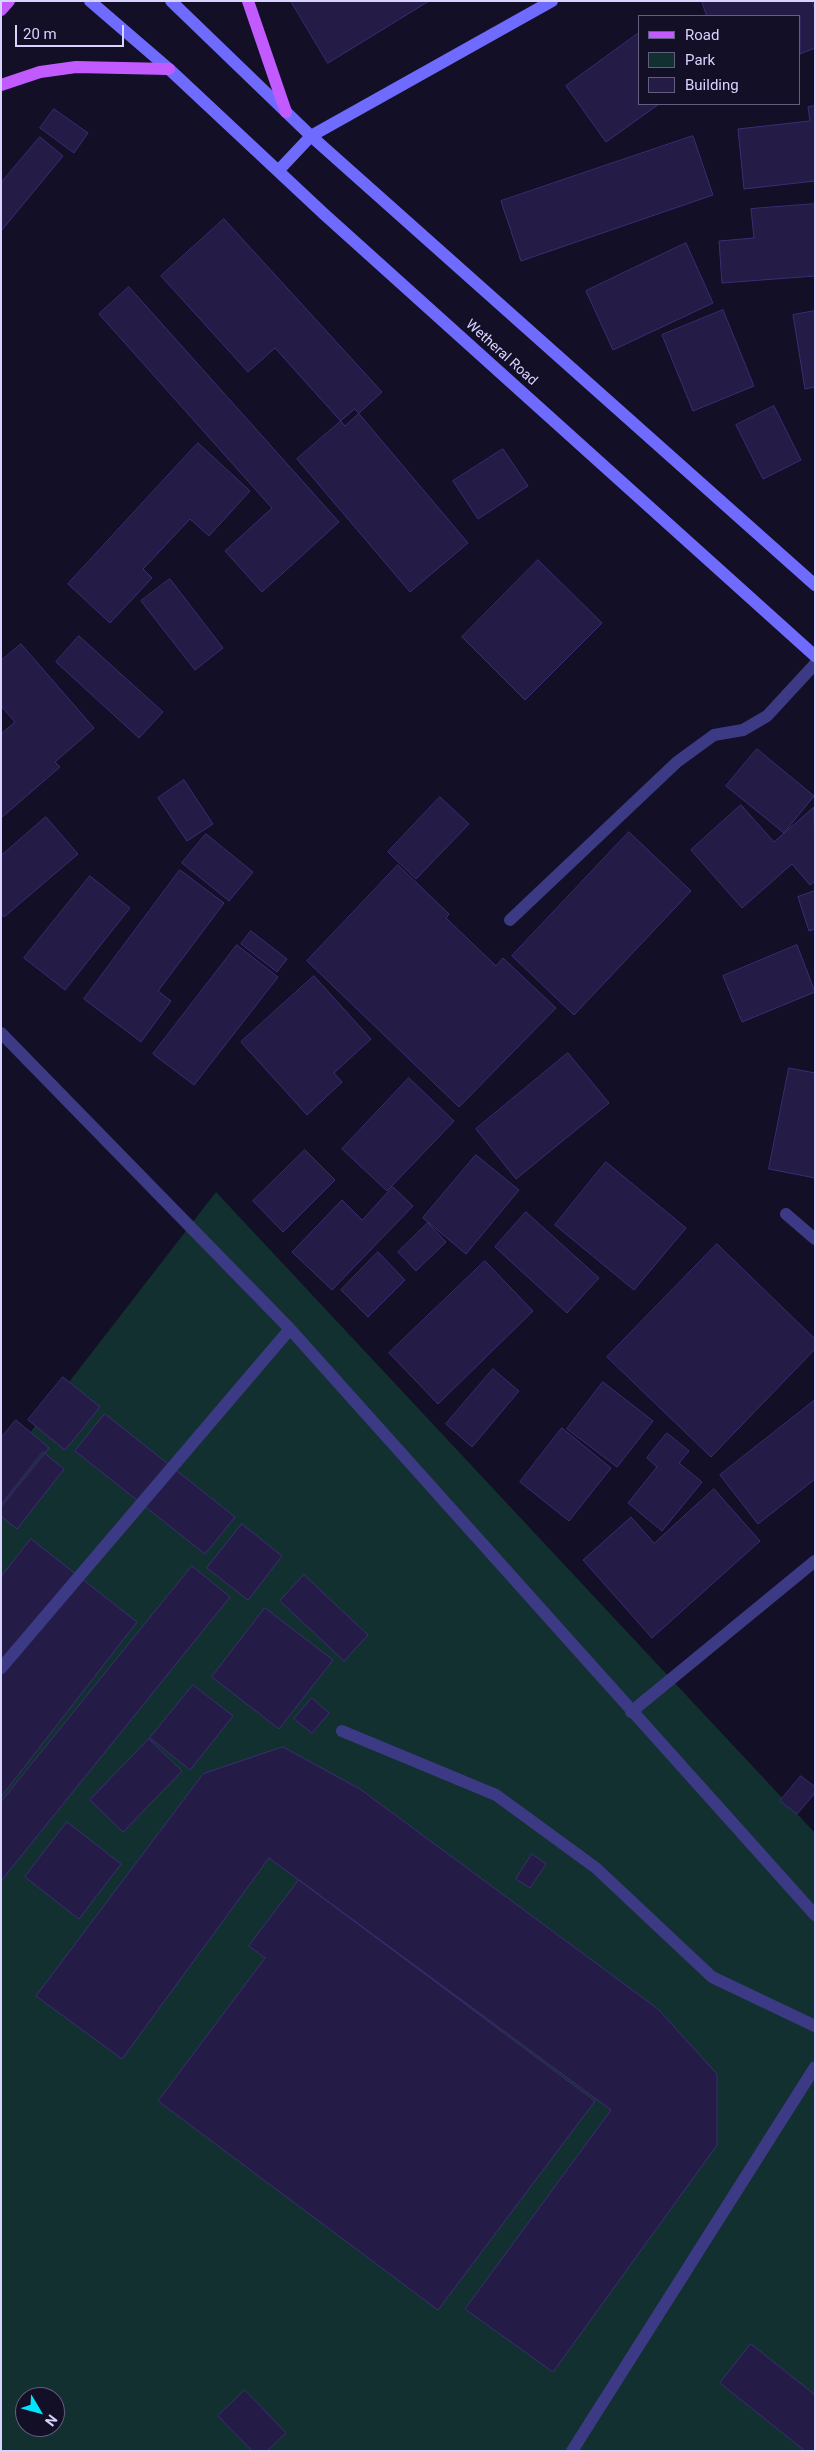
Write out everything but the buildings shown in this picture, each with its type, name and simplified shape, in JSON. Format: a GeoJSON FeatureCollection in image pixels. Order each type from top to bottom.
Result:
{"type":"FeatureCollection","features":[{"type":"Feature","properties":{"kind":"main road"},"geometry":{"type":"LineString","coordinates":[[1,10],[9,1]]}},
{"type":"Feature","properties":{"kind":"main road","name":"Wetheral Road"},"geometry":{"type":"LineString","coordinates":[[90,1],[170,69],[331,221],[815,656]]}},
{"type":"Feature","properties":{"kind":"main road"},"geometry":{"type":"LineString","coordinates":[[171,1],[311,136],[815,585]]}},
{"type":"Feature","properties":{"kind":"main road"},"geometry":{"type":"LineString","coordinates":[[248,1],[286,112]]}},
{"type":"Feature","properties":{"kind":"main road"},"geometry":{"type":"LineString","coordinates":[[278,171],[311,136],[552,1]]}},
{"type":"Feature","properties":{"kind":"main road"},"geometry":{"type":"LineString","coordinates":[[1,86],[40,72],[76,67],[170,69]]}},
{"type":"Feature","properties":{"kind":"street"},"geometry":{"type":"LineString","coordinates":[[510,920],[677,762],[714,735],[743,730],[767,716],[815,664]]}},
{"type":"Feature","properties":{"kind":"street"},"geometry":{"type":"LineString","coordinates":[[1,1033],[290,1329],[631,1712],[815,1915]]}},
{"type":"Feature","properties":{"kind":"street"},"geometry":{"type":"LineString","coordinates":[[786,1214],[815,1239]]}},
{"type":"Feature","properties":{"kind":"street"},"geometry":{"type":"LineString","coordinates":[[1,1668],[290,1329]]}},
{"type":"Feature","properties":{"kind":"street"},"geometry":{"type":"LineString","coordinates":[[631,1712],[815,1561]]}},
{"type":"Feature","properties":{"kind":"street"},"geometry":{"type":"LineString","coordinates":[[342,1731],[496,1795],[596,1868],[712,1977],[815,2026]]}},
{"type":"Feature","properties":{"kind":"street"},"geometry":{"type":"LineString","coordinates":[[572,2451],[815,2067]]}},
{"type":"Feature","properties":{"kind":"green space"},"geometry":{"type":"Polygon","coordinates":[[[216,1192],[815,1833],[815,2451],[1,2451],[1,1470],[216,1192]]]}}]}
